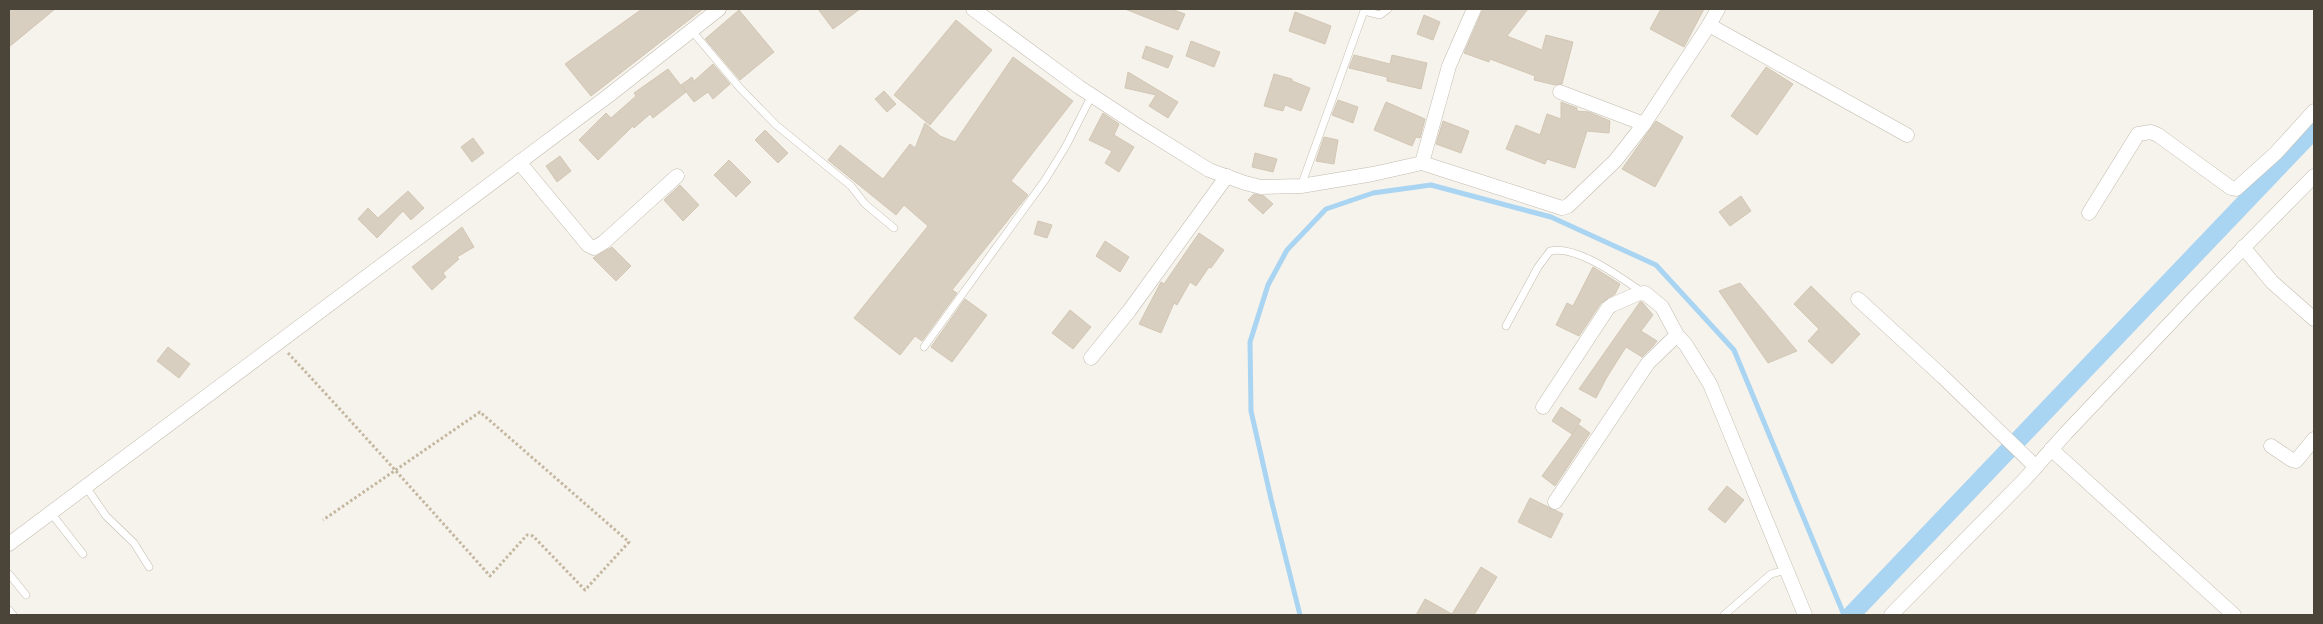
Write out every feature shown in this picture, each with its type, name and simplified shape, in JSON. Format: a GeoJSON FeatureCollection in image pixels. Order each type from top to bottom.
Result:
{"type":"FeatureCollection","features":[{"type":"Feature","properties":{"kind":"street"},"geometry":{"type":"LineString","coordinates":[[9,544],[520,162],[720,9]]}},
{"type":"Feature","properties":{"kind":"street"},"geometry":{"type":"LineString","coordinates":[[973,9],[1092,95],[1193,161],[1227,176],[1261,187],[1301,186],[1373,174],[1422,163],[1564,207],[1568,206],[1615,161],[1644,124],[1709,26],[1718,9]]}},
{"type":"Feature","properties":{"kind":"street"},"geometry":{"type":"LineString","coordinates":[[1422,163],[1449,66],[1474,9]]}},
{"type":"Feature","properties":{"kind":"street"},"geometry":{"type":"LineString","coordinates":[[1709,26],[1907,134]]}},
{"type":"Feature","properties":{"kind":"street"},"geometry":{"type":"LineString","coordinates":[[1560,92],[1644,124]]}},
{"type":"Feature","properties":{"kind":"street"},"geometry":{"type":"LineString","coordinates":[[2089,213],[2138,134],[2151,132],[2158,135],[2236,189],[2276,153],[2314,111]]}},
{"type":"Feature","properties":{"kind":"street"},"geometry":{"type":"LineString","coordinates":[[520,162],[588,245],[594,248],[604,242],[677,176]]}},
{"type":"Feature","properties":{"kind":"street"},"geometry":{"type":"LineString","coordinates":[[1091,358],[1129,311],[1227,176]]}},
{"type":"Feature","properties":{"kind":"street"},"geometry":{"type":"LineString","coordinates":[[1891,615],[2036,467],[2243,247],[2314,176]]}},
{"type":"Feature","properties":{"kind":"street"},"geometry":{"type":"LineString","coordinates":[[2243,247],[2272,282],[2314,319]]}},
{"type":"Feature","properties":{"kind":"street"},"geometry":{"type":"LineString","coordinates":[[1543,408],[1608,308],[1637,294],[1644,293],[1662,307],[1676,334],[1686,345],[1710,384],[1805,615]]}},
{"type":"Feature","properties":{"kind":"street"},"geometry":{"type":"LineString","coordinates":[[1858,299],[2036,467]]}},
{"type":"Feature","properties":{"kind":"street"},"geometry":{"type":"LineString","coordinates":[[1555,502],[1648,363],[1676,334]]}},
{"type":"Feature","properties":{"kind":"street"},"geometry":{"type":"LineString","coordinates":[[2271,446],[2296,461],[2314,439]]}},
{"type":"Feature","properties":{"kind":"street"},"geometry":{"type":"LineString","coordinates":[[2051,449],[2234,615]]}},
{"type":"Feature","properties":{"kind":"lane"},"geometry":{"type":"LineString","coordinates":[[1301,186],[1364,11],[1380,15],[1388,9]]}},
{"type":"Feature","properties":{"kind":"lane"},"geometry":{"type":"LineString","coordinates":[[692,31],[740,88],[776,125],[851,186],[865,204],[894,228]]}},
{"type":"Feature","properties":{"kind":"lane"},"geometry":{"type":"LineString","coordinates":[[924,347],[1045,180],[1066,146],[1092,95]]}},
{"type":"Feature","properties":{"kind":"lane"},"geometry":{"type":"LineString","coordinates":[[1506,326],[1546,255],[1558,250],[1582,257],[1604,267],[1644,293]]}},
{"type":"Feature","properties":{"kind":"lane"},"geometry":{"type":"LineString","coordinates":[[86,487],[106,516],[134,543],[149,567]]}},
{"type":"Feature","properties":{"kind":"lane"},"geometry":{"type":"LineString","coordinates":[[51,513],[83,554]]}},
{"type":"Feature","properties":{"kind":"lane"},"geometry":{"type":"LineString","coordinates":[[1724,615],[1771,574],[1786,570]]}},
{"type":"Feature","properties":{"kind":"lane"},"geometry":{"type":"LineString","coordinates":[[9,574],[26,595]]}},
{"type":"Feature","properties":{"kind":"lane"},"geometry":{"type":"LineString","coordinates":[[9,610],[13,615]]}},
{"type":"Feature","properties":{"kind":"path"},"geometry":{"type":"LineString","coordinates":[[279,343],[394,470],[490,576],[527,535],[533,536],[585,590],[629,542],[480,412],[394,470],[323,520]]}},
{"type":"Feature","properties":{"kind":"building"},"geometry":{"type":"Polygon","coordinates":[[[9,9],[55,9],[9,47],[9,9]]]}},
{"type":"Feature","properties":{"kind":"building"},"geometry":{"type":"Polygon","coordinates":[[[642,9],[703,9],[591,96],[565,64],[642,9]]]}},
{"type":"Feature","properties":{"kind":"building"},"geometry":{"type":"Polygon","coordinates":[[[818,9],[860,9],[833,29],[818,9]]]}},
{"type":"Feature","properties":{"kind":"building"},"geometry":{"type":"Polygon","coordinates":[[[1125,9],[1171,9],[1185,14],[1178,30],[1125,9]]]}},
{"type":"Feature","properties":{"kind":"building"},"geometry":{"type":"Polygon","coordinates":[[[1483,9],[1528,9],[1507,36],[1542,50],[1546,35],[1573,42],[1562,84],[1555,85],[1534,80],[1535,76],[1490,59],[1489,62],[1464,53],[1483,9]]]}},
{"type":"Feature","properties":{"kind":"building"},"geometry":{"type":"Polygon","coordinates":[[[1661,9],[1704,9],[1684,47],[1650,29],[1661,9]]]}},
{"type":"Feature","properties":{"kind":"building"},"geometry":{"type":"Polygon","coordinates":[[[739,10],[774,52],[740,80],[705,39],[739,10]]]}},
{"type":"Feature","properties":{"kind":"building"},"geometry":{"type":"Polygon","coordinates":[[[1295,12],[1331,26],[1325,44],[1289,31],[1295,12]]]}},
{"type":"Feature","properties":{"kind":"building"},"geometry":{"type":"Polygon","coordinates":[[[1424,15],[1440,22],[1433,40],[1417,34],[1424,15]]]}},
{"type":"Feature","properties":{"kind":"building"},"geometry":{"type":"Polygon","coordinates":[[[956,20],[992,50],[930,125],[894,95],[956,20]]]}},
{"type":"Feature","properties":{"kind":"building"},"geometry":{"type":"Polygon","coordinates":[[[1191,41],[1220,52],[1214,67],[1186,56],[1191,41]]]}},
{"type":"Feature","properties":{"kind":"building"},"geometry":{"type":"Polygon","coordinates":[[[1146,46],[1173,56],[1168,68],[1142,58],[1146,46]]]}},
{"type":"Feature","properties":{"kind":"building"},"geometry":{"type":"Polygon","coordinates":[[[1354,55],[1390,64],[1392,55],[1427,63],[1421,89],[1387,81],[1387,77],[1349,68],[1354,55]]]}},
{"type":"Feature","properties":{"kind":"building"},"geometry":{"type":"Polygon","coordinates":[[[1013,57],[1073,101],[1011,181],[1028,195],[952,290],[957,293],[922,341],[915,336],[900,355],[854,318],[928,226],[904,205],[896,215],[828,160],[840,145],[883,179],[910,144],[915,148],[925,123],[940,136],[955,142],[1013,57]]]}},
{"type":"Feature","properties":{"kind":"building"},"geometry":{"type":"Polygon","coordinates":[[[713,64],[730,84],[713,99],[708,92],[694,102],[681,85],[692,77],[694,81],[713,64]]]}},
{"type":"Feature","properties":{"kind":"building"},"geometry":{"type":"Polygon","coordinates":[[[1766,67],[1793,84],[1757,135],[1731,116],[1766,67]]]}},
{"type":"Feature","properties":{"kind":"building"},"geometry":{"type":"Polygon","coordinates":[[[668,69],[686,92],[653,118],[650,114],[634,128],[633,126],[598,160],[579,140],[606,113],[611,118],[636,96],[634,93],[668,69]]]}},
{"type":"Feature","properties":{"kind":"building"},"geometry":{"type":"Polygon","coordinates":[[[1128,72],[1178,102],[1168,118],[1149,106],[1156,95],[1125,88],[1128,72]]]}},
{"type":"Feature","properties":{"kind":"building"},"geometry":{"type":"Polygon","coordinates":[[[1274,74],[1292,79],[1292,81],[1310,88],[1301,111],[1285,105],[1283,111],[1264,106],[1274,74]]]}},
{"type":"Feature","properties":{"kind":"building"},"geometry":{"type":"Polygon","coordinates":[[[884,91],[896,104],[887,112],[875,99],[884,91]]]}},
{"type":"Feature","properties":{"kind":"building"},"geometry":{"type":"Polygon","coordinates":[[[1338,100],[1358,107],[1353,123],[1332,115],[1338,100]]]}},
{"type":"Feature","properties":{"kind":"building"},"geometry":{"type":"Polygon","coordinates":[[[1386,102],[1425,119],[1420,138],[1416,137],[1412,146],[1374,130],[1386,102]]]}},
{"type":"Feature","properties":{"kind":"building"},"geometry":{"type":"Polygon","coordinates":[[[1561,102],[1577,108],[1577,111],[1589,112],[1610,121],[1609,133],[1587,131],[1575,168],[1547,159],[1545,164],[1506,149],[1516,125],[1540,135],[1547,114],[1561,119],[1561,102]]]}},
{"type":"Feature","properties":{"kind":"building"},"geometry":{"type":"Polygon","coordinates":[[[1103,113],[1119,124],[1114,135],[1134,147],[1119,172],[1105,163],[1112,151],[1089,140],[1103,113]]]}},
{"type":"Feature","properties":{"kind":"building"},"geometry":{"type":"Polygon","coordinates":[[[1443,121],[1469,131],[1461,153],[1436,144],[1443,121]]]}},
{"type":"Feature","properties":{"kind":"building"},"geometry":{"type":"Polygon","coordinates":[[[1656,121],[1683,137],[1655,187],[1622,169],[1656,121]]]}},
{"type":"Feature","properties":{"kind":"building"},"geometry":{"type":"Polygon","coordinates":[[[765,130],[788,153],[778,163],[755,140],[765,130]]]}},
{"type":"Feature","properties":{"kind":"building"},"geometry":{"type":"Polygon","coordinates":[[[1324,137],[1338,140],[1334,164],[1316,161],[1324,137]]]}},
{"type":"Feature","properties":{"kind":"building"},"geometry":{"type":"Polygon","coordinates":[[[473,138],[484,153],[472,162],[461,147],[473,138]]]}},
{"type":"Feature","properties":{"kind":"building"},"geometry":{"type":"Polygon","coordinates":[[[1255,153],[1277,159],[1273,172],[1252,167],[1255,153]]]}},
{"type":"Feature","properties":{"kind":"building"},"geometry":{"type":"Polygon","coordinates":[[[560,156],[571,171],[557,182],[546,166],[560,156]]]}},
{"type":"Feature","properties":{"kind":"building"},"geometry":{"type":"Polygon","coordinates":[[[729,160],[751,182],[736,197],[714,175],[729,160]]]}},
{"type":"Feature","properties":{"kind":"building"},"geometry":{"type":"Polygon","coordinates":[[[680,185],[699,205],[683,221],[664,200],[680,185]]]}},
{"type":"Feature","properties":{"kind":"building"},"geometry":{"type":"Polygon","coordinates":[[[408,191],[424,208],[411,220],[403,211],[377,238],[358,219],[368,208],[378,218],[408,191]]]}},
{"type":"Feature","properties":{"kind":"building"},"geometry":{"type":"Polygon","coordinates":[[[1254,194],[1264,196],[1273,204],[1263,214],[1248,200],[1254,194]]]}},
{"type":"Feature","properties":{"kind":"building"},"geometry":{"type":"Polygon","coordinates":[[[1741,196],[1751,211],[1730,226],[1719,212],[1741,196]]]}},
{"type":"Feature","properties":{"kind":"building"},"geometry":{"type":"Polygon","coordinates":[[[1038,221],[1052,225],[1047,238],[1034,234],[1038,221]]]}},
{"type":"Feature","properties":{"kind":"building"},"geometry":{"type":"Polygon","coordinates":[[[462,227],[474,247],[457,257],[459,259],[443,273],[446,277],[432,290],[412,267],[462,227]]]}},
{"type":"Feature","properties":{"kind":"building"},"geometry":{"type":"Polygon","coordinates":[[[1199,233],[1224,250],[1196,286],[1190,282],[1177,305],[1174,303],[1161,333],[1139,324],[1161,282],[1164,284],[1199,233]]]}},
{"type":"Feature","properties":{"kind":"building"},"geometry":{"type":"Polygon","coordinates":[[[1105,241],[1129,257],[1120,272],[1096,256],[1105,241]]]}},
{"type":"Feature","properties":{"kind":"building"},"geometry":{"type":"Polygon","coordinates":[[[612,247],[631,266],[616,281],[593,258],[612,247]]]}},
{"type":"Feature","properties":{"kind":"building"},"geometry":{"type":"Polygon","coordinates":[[[1593,267],[1620,284],[1615,294],[1601,303],[1579,336],[1556,325],[1567,303],[1573,306],[1593,267]]]}},
{"type":"Feature","properties":{"kind":"building"},"geometry":{"type":"Polygon","coordinates":[[[1740,283],[1797,351],[1768,363],[1719,291],[1740,283]]]}},
{"type":"Feature","properties":{"kind":"building"},"geometry":{"type":"Polygon","coordinates":[[[1811,286],[1860,334],[1832,364],[1808,341],[1819,329],[1794,304],[1811,286]]]}},
{"type":"Feature","properties":{"kind":"building"},"geometry":{"type":"Polygon","coordinates":[[[965,299],[987,315],[952,362],[931,347],[965,299]]]}},
{"type":"Feature","properties":{"kind":"building"},"geometry":{"type":"Polygon","coordinates":[[[1640,302],[1653,315],[1641,331],[1657,341],[1642,357],[1626,347],[1596,398],[1579,389],[1640,302]]]}},
{"type":"Feature","properties":{"kind":"building"},"geometry":{"type":"Polygon","coordinates":[[[1070,310],[1091,327],[1073,349],[1052,333],[1070,310]]]}},
{"type":"Feature","properties":{"kind":"building"},"geometry":{"type":"Polygon","coordinates":[[[168,347],[190,364],[179,378],[157,361],[168,347]]]}},
{"type":"Feature","properties":{"kind":"building"},"geometry":{"type":"Polygon","coordinates":[[[1561,407],[1581,420],[1572,434],[1552,421],[1561,407]]]}},
{"type":"Feature","properties":{"kind":"building"},"geometry":{"type":"Polygon","coordinates":[[[1579,425],[1590,433],[1555,486],[1542,476],[1579,425]]]}},
{"type":"Feature","properties":{"kind":"building"},"geometry":{"type":"Polygon","coordinates":[[[1727,486],[1744,500],[1725,523],[1708,509],[1727,486]]]}},
{"type":"Feature","properties":{"kind":"building"},"geometry":{"type":"Polygon","coordinates":[[[1530,498],[1563,514],[1551,538],[1518,522],[1530,498]]]}},
{"type":"Feature","properties":{"kind":"building"},"geometry":{"type":"Polygon","coordinates":[[[1481,567],[1497,577],[1474,615],[1416,615],[1425,599],[1452,614],[1481,567]]]}},
{"type":"Feature","properties":{"kind":"waterway"},"geometry":{"type":"LineString","coordinates":[[1851,615],[2314,130]]}},
{"type":"Feature","properties":{"kind":"waterway"},"geometry":{"type":"LineString","coordinates":[[1300,615],[1251,411],[1250,342],[1268,285],[1287,250],[1326,209],[1373,193],[1431,185],[1551,217],[1656,265],[1734,350],[1844,615]]}}]}
